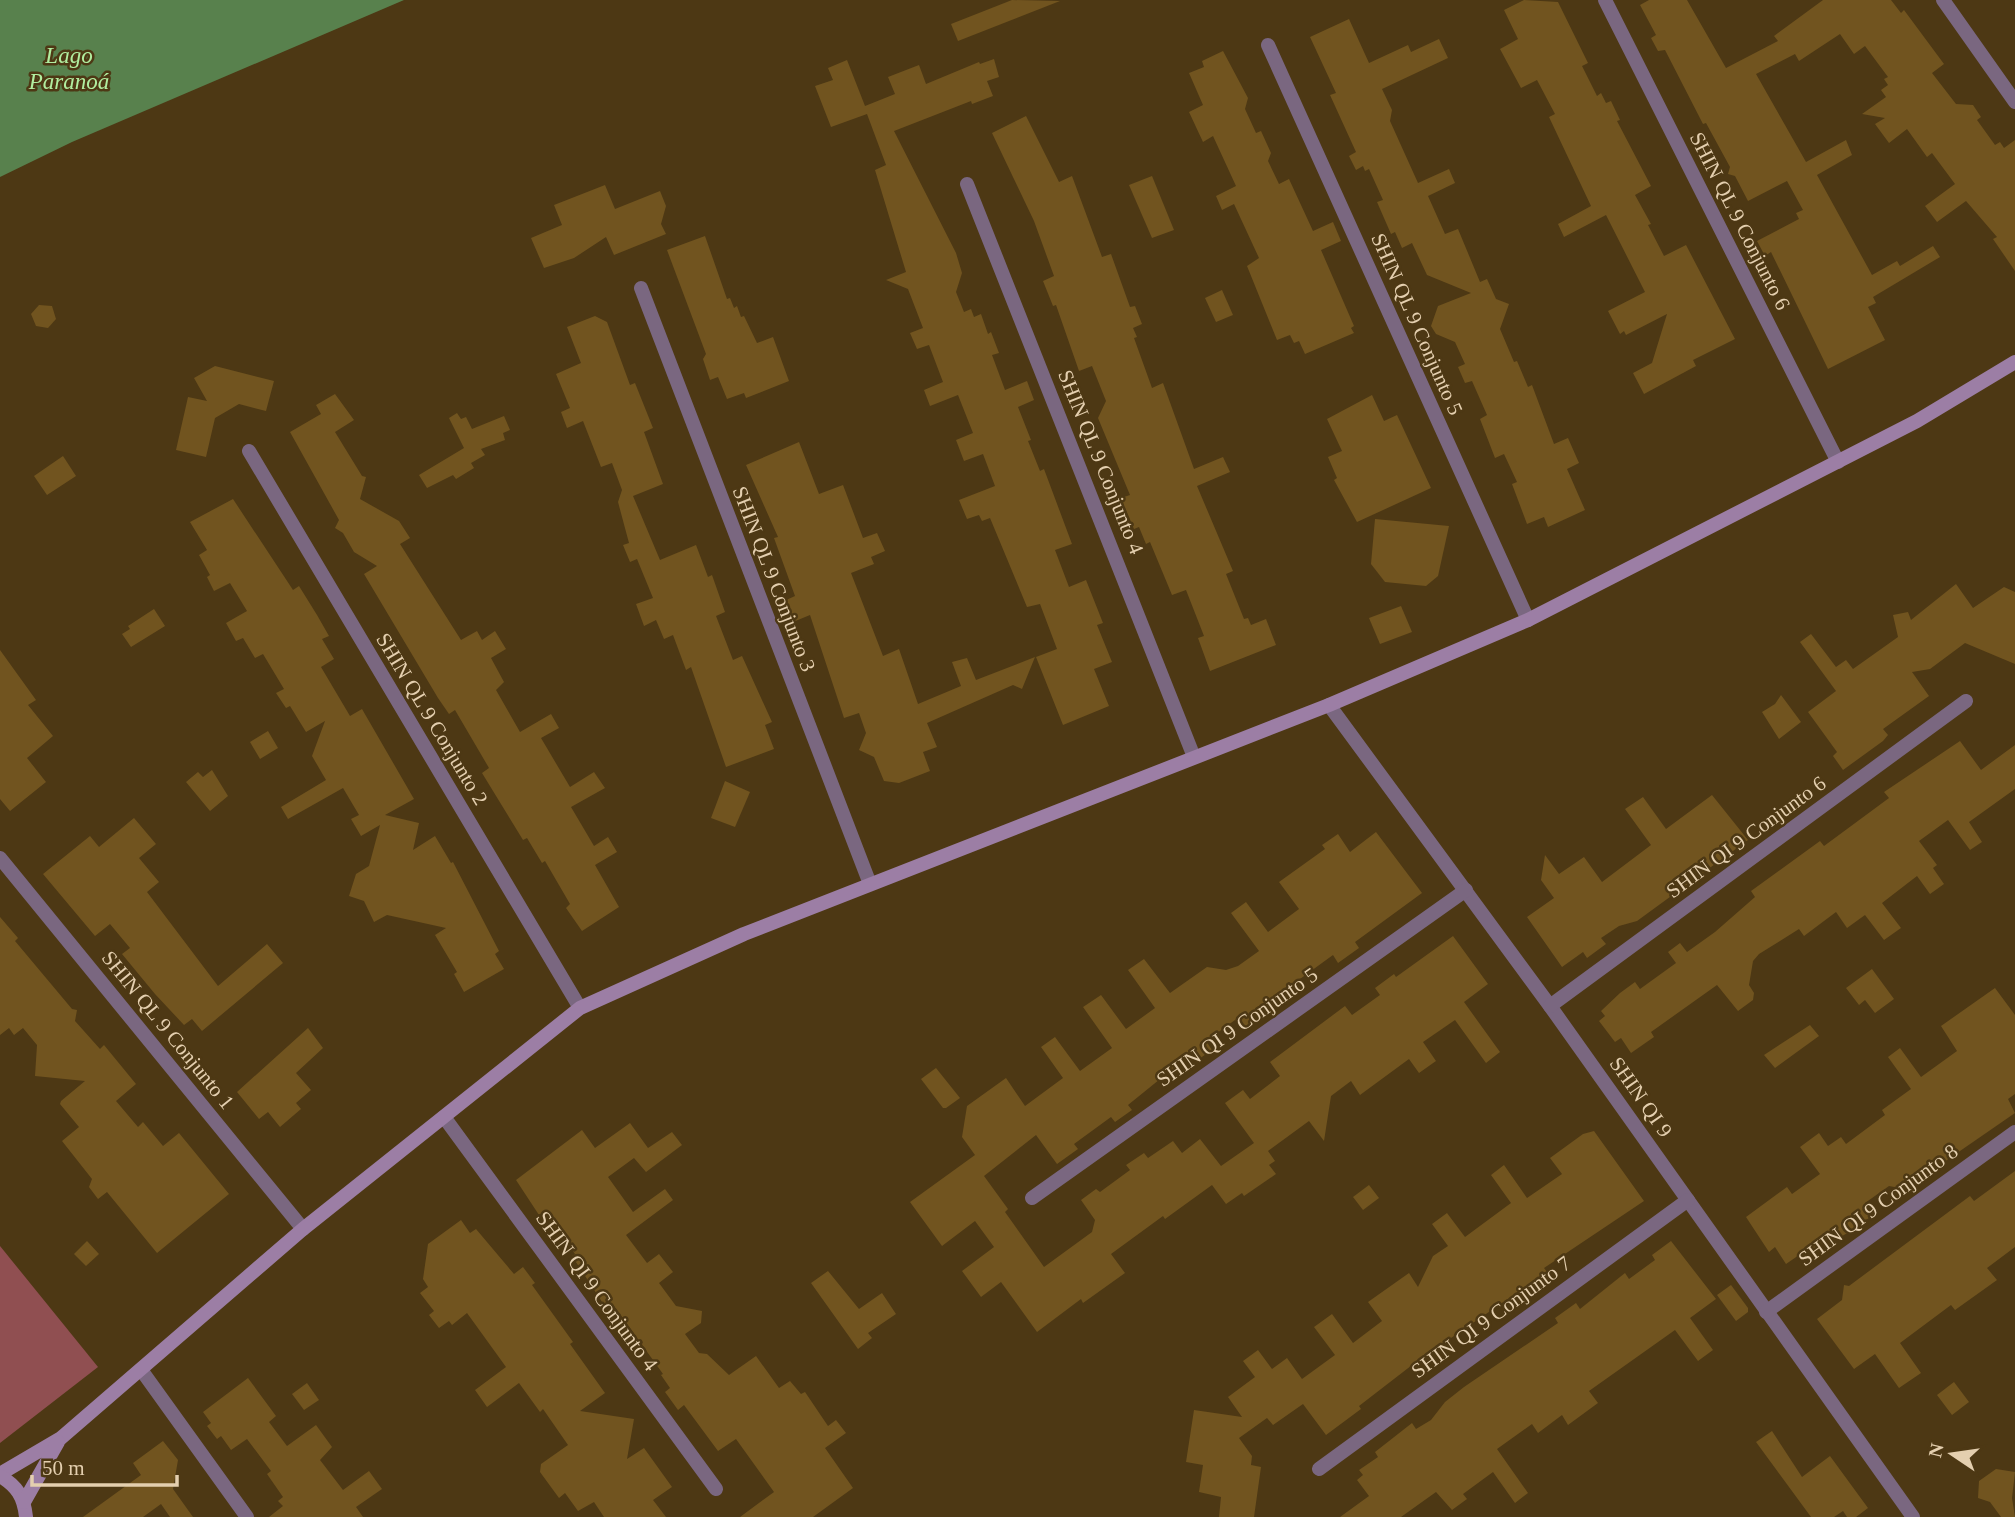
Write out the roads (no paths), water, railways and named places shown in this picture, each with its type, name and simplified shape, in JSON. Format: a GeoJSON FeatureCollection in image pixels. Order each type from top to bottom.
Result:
{"type":"FeatureCollection","features":[{"type":"Feature","properties":{"kind":"street","name":"SHIN QL 9 Conjunto 6"},"geometry":{"type":"LineString","coordinates":[[1605,0],[1838,462]]}},
{"type":"Feature","properties":{"kind":"street"},"geometry":{"type":"LineString","coordinates":[[1943,0],[2015,102]]}},
{"type":"Feature","properties":{"kind":"street","name":"SHIN QL 9 Conjunto 5"},"geometry":{"type":"LineString","coordinates":[[1268,45],[1528,620]]}},
{"type":"Feature","properties":{"kind":"street","name":"SHIN QL 9 Conjunto 4"},"geometry":{"type":"LineString","coordinates":[[967,184],[1194,757]]}},
{"type":"Feature","properties":{"kind":"street","name":"SHIN QL 9 Conjunto 3"},"geometry":{"type":"LineString","coordinates":[[641,288],[870,884]]}},
{"type":"Feature","properties":{"kind":"street"},"geometry":{"type":"LineString","coordinates":[[25,1510],[14,1484],[0,1475],[61,1438],[142,1371],[303,1229],[580,1009],[744,934],[1329,705],[1528,620],[1917,421],[2015,362]]}},
{"type":"Feature","properties":{"kind":"street","name":"SHIN QL 9 Conjunto 2"},"geometry":{"type":"LineString","coordinates":[[249,452],[580,1009]]}},
{"type":"Feature","properties":{"kind":"street","name":"SHIN QI 9 Conjunto 6"},"geometry":{"type":"LineString","coordinates":[[1550,1006],[1966,701]]}},
{"type":"Feature","properties":{"kind":"street","name":"SHIN QI 9"},"geometry":{"type":"LineString","coordinates":[[1329,705],[1550,1006],[1906,1515]]}},
{"type":"Feature","properties":{"kind":"street","name":"SHIN QL 9 Conjunto 1"},"geometry":{"type":"LineString","coordinates":[[0,858],[303,1229]]}},
{"type":"Feature","properties":{"kind":"street","name":"SHIN QI 9 Conjunto 5"},"geometry":{"type":"LineString","coordinates":[[1032,1198],[1466,890]]}},
{"type":"Feature","properties":{"kind":"street","name":"SHIN QI 9 Conjunto 4"},"geometry":{"type":"LineString","coordinates":[[444,1117],[716,1489]]}},
{"type":"Feature","properties":{"kind":"street","name":"SHIN QI 9 Conjunto 8"},"geometry":{"type":"LineString","coordinates":[[1766,1312],[2015,1132]]}},
{"type":"Feature","properties":{"kind":"street","name":"SHIN QI 9 Conjunto 7"},"geometry":{"type":"LineString","coordinates":[[1319,1469],[1688,1200]]}},
{"type":"Feature","properties":{"kind":"street"},"geometry":{"type":"LineString","coordinates":[[142,1371],[247,1517]]}},
{"type":"Feature","properties":{"kind":"street"},"geometry":{"type":"LineString","coordinates":[[25,1510],[61,1438]]}},
{"type":"Feature","properties":{"kind":"water","name":"Lago Paranoá"},"geometry":{"type":"Polygon","coordinates":[[[0,0],[404,0],[72,142],[0,177],[0,0]]]}}]}
